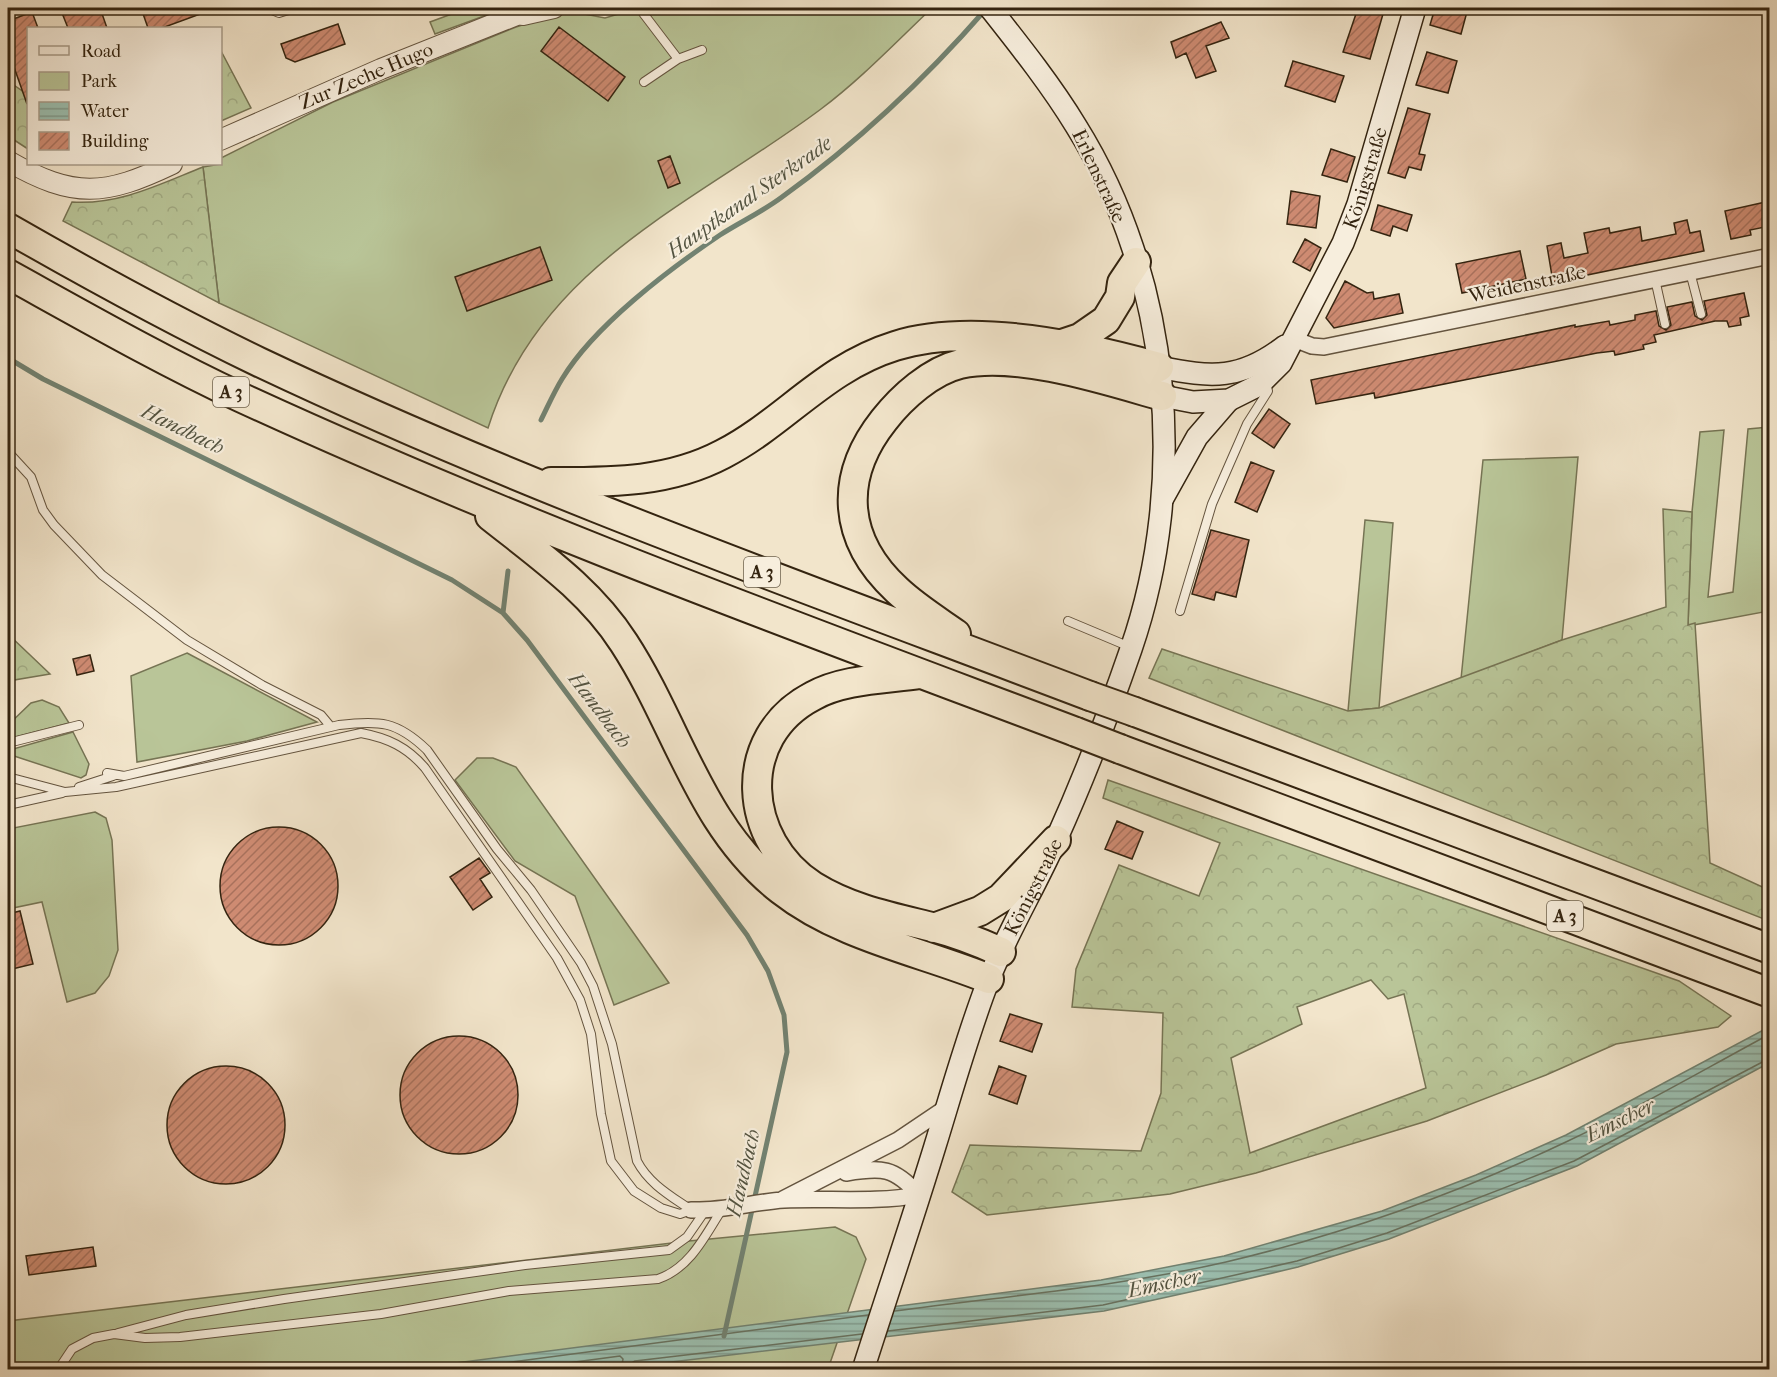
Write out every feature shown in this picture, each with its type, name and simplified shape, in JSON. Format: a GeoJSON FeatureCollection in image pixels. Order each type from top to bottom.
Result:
{"type":"FeatureCollection","features":[{"type":"Feature","properties":{"kind":"highway","name":"A 3"},"geometry":{"type":"LineString","coordinates":[[8,228],[259,361],[533,482],[764,573],[1770,949]]}},
{"type":"Feature","properties":{"kind":"highway"},"geometry":{"type":"LineString","coordinates":[[1056,346],[1080,338],[1106,320],[1120,297],[1122,283],[1136,262]]}},
{"type":"Feature","properties":{"kind":"highway","name":"A 3"},"geometry":{"type":"LineString","coordinates":[[8,274],[238,396],[462,494],[743,607],[1770,993]]}},
{"type":"Feature","properties":{"kind":"highway"},"geometry":{"type":"LineString","coordinates":[[533,482],[637,481],[690,469],[746,441],[818,386],[857,361],[915,340],[976,336],[1117,356],[1159,367]]}},
{"type":"Feature","properties":{"kind":"highway"},"geometry":{"type":"LineString","coordinates":[[992,659],[899,592],[877,568],[863,546],[855,519],[853,480],[876,430],[892,410],[933,376],[958,364],[986,360],[1096,377],[1162,396]]}},
{"type":"Feature","properties":{"kind":"highway"},"geometry":{"type":"LineString","coordinates":[[462,494],[557,568],[598,608],[639,668],[714,816],[743,855],[760,873],[792,898],[827,919],[865,935],[989,979]]}},
{"type":"Feature","properties":{"kind":"highway"},"geometry":{"type":"LineString","coordinates":[[922,674],[833,688],[814,695],[796,706],[776,728],[764,752],[757,792],[760,814],[769,840],[799,875],[853,906],[934,928],[1001,952]]}},
{"type":"Feature","properties":{"kind":"highway"},"geometry":{"type":"LineString","coordinates":[[934,928],[980,911],[1001,898],[1056,840]]}},
{"type":"Feature","properties":{"kind":"main road","name":"Erlenstraße"},"geometry":{"type":"LineString","coordinates":[[990,8],[1077,127],[1107,185],[1136,262],[1153,319],[1159,367]]}},
{"type":"Feature","properties":{"kind":"main road","name":"Königstraße"},"geometry":{"type":"LineString","coordinates":[[1162,396],[1193,402],[1229,399],[1250,390],[1262,372],[1294,339],[1343,243],[1358,204],[1414,8]]}},
{"type":"Feature","properties":{"kind":"main road","name":"Königstraße"},"geometry":{"type":"LineString","coordinates":[[863,1370],[989,979],[1056,840],[1132,648],[1152,578],[1161,501],[1162,396],[1159,367],[1208,375],[1262,372]]}},
{"type":"Feature","properties":{"kind":"main road"},"geometry":{"type":"LineString","coordinates":[[1161,501],[1201,430],[1229,399]]}},
{"type":"Feature","properties":{"kind":"street","name":"Zur Zeche Hugo"},"geometry":{"type":"LineString","coordinates":[[222,139],[381,69],[534,8]]}},
{"type":"Feature","properties":{"kind":"street","name":"Zur Zeche Hugo"},"geometry":{"type":"LineString","coordinates":[[514,16],[554,8]]}},
{"type":"Feature","properties":{"kind":"street"},"geometry":{"type":"LineString","coordinates":[[8,161],[38,178],[62,186],[86,190],[126,184],[170,165]]}},
{"type":"Feature","properties":{"kind":"street","name":"Weidenstraße"},"geometry":{"type":"LineString","coordinates":[[1294,339],[1312,346],[1324,347],[1770,256]]}},
{"type":"Feature","properties":{"kind":"street"},"geometry":{"type":"LineString","coordinates":[[772,1202],[833,1175],[898,1140],[947,1107]]}},
{"type":"Feature","properties":{"kind":"street"},"geometry":{"type":"LineString","coordinates":[[833,1175],[876,1168],[885,1169],[900,1177],[920,1196]]}},
{"type":"Feature","properties":{"kind":"street"},"geometry":{"type":"LineString","coordinates":[[699,1210],[743,1207],[772,1202],[920,1196]]}},
{"type":"Feature","properties":{"kind":"lane"},"geometry":{"type":"LineString","coordinates":[[267,8],[279,13],[295,8]]}},
{"type":"Feature","properties":{"kind":"lane"},"geometry":{"type":"LineString","coordinates":[[643,13],[678,59]]}},
{"type":"Feature","properties":{"kind":"lane"},"geometry":{"type":"LineString","coordinates":[[644,82],[678,59],[702,50]]}},
{"type":"Feature","properties":{"kind":"lane"},"geometry":{"type":"LineString","coordinates":[[1690,272],[1701,314]]}},
{"type":"Feature","properties":{"kind":"lane"},"geometry":{"type":"LineString","coordinates":[[1655,279],[1665,324]]}},
{"type":"Feature","properties":{"kind":"lane"},"geometry":{"type":"LineString","coordinates":[[1180,611],[1190,570],[1212,504],[1247,424],[1268,391],[1262,372]]}},
{"type":"Feature","properties":{"kind":"lane"},"geometry":{"type":"LineString","coordinates":[[8,452],[32,477],[43,510],[54,525],[102,575],[187,640],[262,685],[321,715],[331,727]]}},
{"type":"Feature","properties":{"kind":"lane"},"geometry":{"type":"LineString","coordinates":[[1068,621],[1132,648]]}},
{"type":"Feature","properties":{"kind":"lane"},"geometry":{"type":"LineString","coordinates":[[8,777],[65,792],[111,774],[124,776],[331,727],[380,722],[399,729],[427,750],[581,963],[602,1010],[638,1161],[650,1180],[699,1210]]}},
{"type":"Feature","properties":{"kind":"lane"},"geometry":{"type":"LineString","coordinates":[[8,743],[79,725]]}},
{"type":"Feature","properties":{"kind":"lane"},"geometry":{"type":"LineString","coordinates":[[8,805],[65,792],[124,785],[347,734],[375,736],[410,751],[425,768],[557,958],[580,1000],[591,1034],[601,1114],[611,1161],[634,1191],[647,1201],[680,1214],[699,1210]]}},
{"type":"Feature","properties":{"kind":"lane"},"geometry":{"type":"LineString","coordinates":[[114,1334],[145,1338],[180,1336],[381,1314],[509,1291],[658,1279],[676,1271],[684,1263],[722,1209]]}},
{"type":"Feature","properties":{"kind":"lane"},"geometry":{"type":"LineString","coordinates":[[58,1370],[72,1349],[93,1338],[186,1315],[241,1305],[525,1265],[669,1250],[687,1238],[699,1210]]}},
{"type":"Feature","properties":{"kind":"green space"},"geometry":{"type":"Polygon","coordinates":[[[468,8],[506,8],[435,34],[430,22],[468,8]]]}},
{"type":"Feature","properties":{"kind":"green space"},"geometry":{"type":"Polygon","coordinates":[[[639,8],[932,8],[864,73],[821,109],[674,208],[626,243],[583,280],[544,322],[512,371],[488,428],[219,303],[203,167],[222,165],[222,158],[333,102],[516,27],[554,15],[574,12],[605,18],[639,8]]]}},
{"type":"Feature","properties":{"kind":"green space"},"geometry":{"type":"Polygon","coordinates":[[[222,53],[251,108],[222,121],[222,53]]]}},
{"type":"Feature","properties":{"kind":"green space"},"geometry":{"type":"Polygon","coordinates":[[[8,81],[27,94],[27,148],[8,136],[8,81]]]}},
{"type":"Feature","properties":{"kind":"green space"},"geometry":{"type":"Polygon","coordinates":[[[203,167],[219,303],[63,221],[72,202],[123,197],[203,167]]]}},
{"type":"Feature","properties":{"kind":"green space"},"geometry":{"type":"Polygon","coordinates":[[[1769,427],[1769,611],[1688,626],[1692,512],[1700,432],[1724,430],[1708,597],[1733,592],[1748,429],[1769,427]]]}},
{"type":"Feature","properties":{"kind":"green space"},"geometry":{"type":"Polygon","coordinates":[[[1578,457],[1562,640],[1461,679],[1483,460],[1578,457]]]}},
{"type":"Feature","properties":{"kind":"green space"},"geometry":{"type":"Polygon","coordinates":[[[1663,509],[1692,512],[1688,625],[1695,623],[1710,863],[1769,890],[1769,921],[1149,678],[1162,649],[1348,711],[1379,708],[1562,640],[1666,607],[1663,509]]]}},
{"type":"Feature","properties":{"kind":"green space"},"geometry":{"type":"Polygon","coordinates":[[[1365,520],[1393,523],[1379,708],[1348,711],[1365,520]]]}},
{"type":"Feature","properties":{"kind":"green space"},"geometry":{"type":"Polygon","coordinates":[[[8,634],[50,674],[8,681],[8,634]]]}},
{"type":"Feature","properties":{"kind":"green space"},"geometry":{"type":"Polygon","coordinates":[[[187,653],[317,722],[247,741],[137,762],[131,676],[187,653]]]}},
{"type":"Feature","properties":{"kind":"green space"},"geometry":{"type":"Polygon","coordinates":[[[42,700],[59,707],[69,723],[8,739],[8,725],[31,703],[42,700]]]}},
{"type":"Feature","properties":{"kind":"green space"},"geometry":{"type":"Polygon","coordinates":[[[73,732],[89,764],[86,775],[81,778],[11,755],[13,749],[73,732]]]}},
{"type":"Feature","properties":{"kind":"green space"},"geometry":{"type":"Polygon","coordinates":[[[477,758],[493,758],[516,767],[669,983],[614,1005],[575,896],[515,861],[455,780],[477,758]]]}},
{"type":"Feature","properties":{"kind":"green space"},"geometry":{"type":"Polygon","coordinates":[[[1108,780],[1679,981],[1731,1016],[1718,1027],[1616,1044],[1546,1075],[1427,1121],[1256,1173],[1170,1194],[987,1215],[952,1192],[970,1145],[1141,1151],[1161,1093],[1163,1013],[1072,1007],[1076,969],[1119,865],[1199,896],[1220,843],[1103,798],[1108,780]],[[1371,980],[1297,1007],[1302,1024],[1231,1058],[1250,1153],[1426,1088],[1404,994],[1388,999],[1371,980]]]}},
{"type":"Feature","properties":{"kind":"green space"},"geometry":{"type":"Polygon","coordinates":[[[95,812],[106,818],[112,840],[118,950],[109,976],[95,993],[67,1002],[42,902],[8,909],[8,829],[95,812]]]}},
{"type":"Feature","properties":{"kind":"green space"},"geometry":{"type":"Polygon","coordinates":[[[835,1227],[856,1237],[866,1259],[828,1369],[8,1369],[8,1321],[689,1241],[835,1227]]]}},
{"type":"Feature","properties":{"kind":"water","name":"Emscher"},"geometry":{"type":"Polygon","coordinates":[[[1769,1027],[1769,1063],[1577,1166],[1389,1239],[1298,1267],[1104,1311],[612,1369],[401,1370],[1101,1280],[1224,1256],[1382,1211],[1476,1175],[1566,1135],[1769,1027]]]}},
{"type":"Feature","properties":{"kind":"building"},"geometry":{"type":"Polygon","coordinates":[[[77,8],[100,8],[107,27],[68,27],[62,13],[77,8]]]}},
{"type":"Feature","properties":{"kind":"building"},"geometry":{"type":"Polygon","coordinates":[[[141,8],[214,9],[165,27],[148,27],[141,8]]]}},
{"type":"Feature","properties":{"kind":"building"},"geometry":{"type":"Polygon","coordinates":[[[1358,8],[1383,14],[1370,59],[1343,52],[1358,8]]]}},
{"type":"Feature","properties":{"kind":"building"},"geometry":{"type":"Polygon","coordinates":[[[1435,8],[1468,8],[1461,34],[1430,25],[1435,8]]]}},
{"type":"Feature","properties":{"kind":"building"},"geometry":{"type":"Polygon","coordinates":[[[32,12],[38,27],[27,27],[27,104],[8,50],[8,21],[32,12]]]}},
{"type":"Feature","properties":{"kind":"building"},"geometry":{"type":"Polygon","coordinates":[[[1221,22],[1229,38],[1206,46],[1216,71],[1196,78],[1186,53],[1176,58],[1171,42],[1221,22]]]}},
{"type":"Feature","properties":{"kind":"building"},"geometry":{"type":"Polygon","coordinates":[[[338,24],[345,44],[295,62],[286,58],[281,44],[338,24]]]}},
{"type":"Feature","properties":{"kind":"building"},"geometry":{"type":"Polygon","coordinates":[[[559,27],[625,77],[608,101],[541,51],[559,27]]]}},
{"type":"Feature","properties":{"kind":"building"},"geometry":{"type":"Polygon","coordinates":[[[1427,52],[1457,61],[1448,93],[1416,85],[1427,52]]]}},
{"type":"Feature","properties":{"kind":"building"},"geometry":{"type":"Polygon","coordinates":[[[1293,61],[1344,76],[1335,102],[1285,86],[1293,61]]]}},
{"type":"Feature","properties":{"kind":"building"},"geometry":{"type":"Polygon","coordinates":[[[1408,108],[1430,114],[1419,154],[1425,155],[1421,170],[1409,167],[1405,178],[1388,173],[1408,108]]]}},
{"type":"Feature","properties":{"kind":"building"},"geometry":{"type":"Polygon","coordinates":[[[1331,149],[1355,157],[1347,182],[1322,175],[1331,149]]]}},
{"type":"Feature","properties":{"kind":"building"},"geometry":{"type":"Polygon","coordinates":[[[670,156],[680,183],[668,188],[658,161],[670,156]]]}},
{"type":"Feature","properties":{"kind":"building"},"geometry":{"type":"Polygon","coordinates":[[[1291,191],[1320,196],[1316,228],[1287,224],[1291,191]]]}},
{"type":"Feature","properties":{"kind":"building"},"geometry":{"type":"Polygon","coordinates":[[[1770,201],[1770,226],[1750,230],[1751,235],[1731,239],[1725,211],[1770,201]]]}},
{"type":"Feature","properties":{"kind":"building"},"geometry":{"type":"Polygon","coordinates":[[[1378,205],[1412,215],[1407,231],[1393,226],[1390,236],[1371,230],[1378,205]]]}},
{"type":"Feature","properties":{"kind":"building"},"geometry":{"type":"Polygon","coordinates":[[[1687,220],[1690,233],[1700,231],[1704,251],[1553,282],[1547,246],[1561,243],[1564,258],[1588,253],[1584,233],[1609,228],[1610,233],[1640,227],[1642,241],[1676,234],[1674,223],[1687,220]]]}},
{"type":"Feature","properties":{"kind":"building"},"geometry":{"type":"Polygon","coordinates":[[[1305,239],[1321,248],[1310,271],[1293,262],[1305,239]]]}},
{"type":"Feature","properties":{"kind":"building"},"geometry":{"type":"Polygon","coordinates":[[[540,247],[552,280],[467,311],[455,277],[540,247]]]}},
{"type":"Feature","properties":{"kind":"building"},"geometry":{"type":"Polygon","coordinates":[[[1520,251],[1526,279],[1462,293],[1456,264],[1520,251]]]}},
{"type":"Feature","properties":{"kind":"building"},"geometry":{"type":"Polygon","coordinates":[[[1345,281],[1367,293],[1373,292],[1374,299],[1399,294],[1403,313],[1334,328],[1326,318],[1345,281]]]}},
{"type":"Feature","properties":{"kind":"building"},"geometry":{"type":"Polygon","coordinates":[[[1744,293],[1749,316],[1740,318],[1741,325],[1729,327],[1727,321],[1715,321],[1654,335],[1656,342],[1643,345],[1644,349],[1615,355],[1614,351],[1597,353],[1375,398],[1374,393],[1316,404],[1311,380],[1575,325],[1575,327],[1609,321],[1610,325],[1635,320],[1635,315],[1656,311],[1659,326],[1666,330],[1671,325],[1667,307],[1692,302],[1695,316],[1702,320],[1707,315],[1704,301],[1744,293]]]}},
{"type":"Feature","properties":{"kind":"building"},"geometry":{"type":"Polygon","coordinates":[[[1269,409],[1290,424],[1274,448],[1252,433],[1269,409]]]}},
{"type":"Feature","properties":{"kind":"building"},"geometry":{"type":"Polygon","coordinates":[[[1251,462],[1274,471],[1257,512],[1235,502],[1251,462]]]}},
{"type":"Feature","properties":{"kind":"building"},"geometry":{"type":"Polygon","coordinates":[[[1211,530],[1249,540],[1236,597],[1216,592],[1214,600],[1192,594],[1211,530]]]}},
{"type":"Feature","properties":{"kind":"building"},"geometry":{"type":"Polygon","coordinates":[[[90,655],[94,671],[77,675],[73,659],[90,655]]]}},
{"type":"Feature","properties":{"kind":"building"},"geometry":{"type":"Polygon","coordinates":[[[1117,821],[1143,832],[1132,859],[1105,849],[1117,821]]]}},
{"type":"Feature","properties":{"kind":"building"},"geometry":{"type":"Polygon","coordinates":[[[279,827],[301,832],[321,844],[333,864],[338,886],[333,908],[321,928],[301,940],[279,945],[257,940],[237,928],[225,908],[220,886],[225,864],[237,844],[257,832],[279,827]]]}},
{"type":"Feature","properties":{"kind":"building"},"geometry":{"type":"Polygon","coordinates":[[[479,858],[490,873],[480,879],[492,897],[473,910],[450,877],[479,858]]]}},
{"type":"Feature","properties":{"kind":"building"},"geometry":{"type":"Polygon","coordinates":[[[20,911],[33,964],[8,970],[8,914],[20,911]]]}},
{"type":"Feature","properties":{"kind":"building"},"geometry":{"type":"Polygon","coordinates":[[[1010,1014],[1042,1024],[1032,1052],[1000,1041],[1010,1014]]]}},
{"type":"Feature","properties":{"kind":"building"},"geometry":{"type":"Polygon","coordinates":[[[459,1036],[481,1041],[501,1053],[513,1073],[518,1095],[513,1117],[501,1137],[481,1149],[459,1154],[437,1149],[417,1137],[405,1117],[400,1095],[405,1073],[417,1053],[437,1041],[459,1036]]]}},
{"type":"Feature","properties":{"kind":"building"},"geometry":{"type":"Polygon","coordinates":[[[226,1066],[248,1071],[268,1083],[280,1103],[285,1125],[280,1147],[268,1167],[248,1179],[226,1184],[204,1179],[184,1167],[172,1147],[167,1125],[172,1103],[184,1083],[204,1071],[226,1066]]]}},
{"type":"Feature","properties":{"kind":"building"},"geometry":{"type":"Polygon","coordinates":[[[999,1066],[1026,1076],[1017,1104],[989,1094],[999,1066]]]}},
{"type":"Feature","properties":{"kind":"building"},"geometry":{"type":"Polygon","coordinates":[[[93,1247],[96,1266],[29,1275],[26,1256],[93,1247]]]}},
{"type":"Feature","properties":{"kind":"waterway","name":"Hauptkanal Sterkrade"},"geometry":{"type":"LineString","coordinates":[[541,420],[559,384],[576,359],[612,319],[678,265],[720,235],[774,202],[837,155],[914,85],[986,9]]}},
{"type":"Feature","properties":{"kind":"waterway","name":"Handbach"},"geometry":{"type":"LineString","coordinates":[[8,358],[43,379],[452,580],[503,613],[527,640],[747,935],[768,971],[784,1015],[787,1052],[724,1336]]}},
{"type":"Feature","properties":{"kind":"waterway","name":"Hauptkanal Sterkrade"},"geometry":{"type":"LineString","coordinates":[[503,613],[508,571]]}}]}
